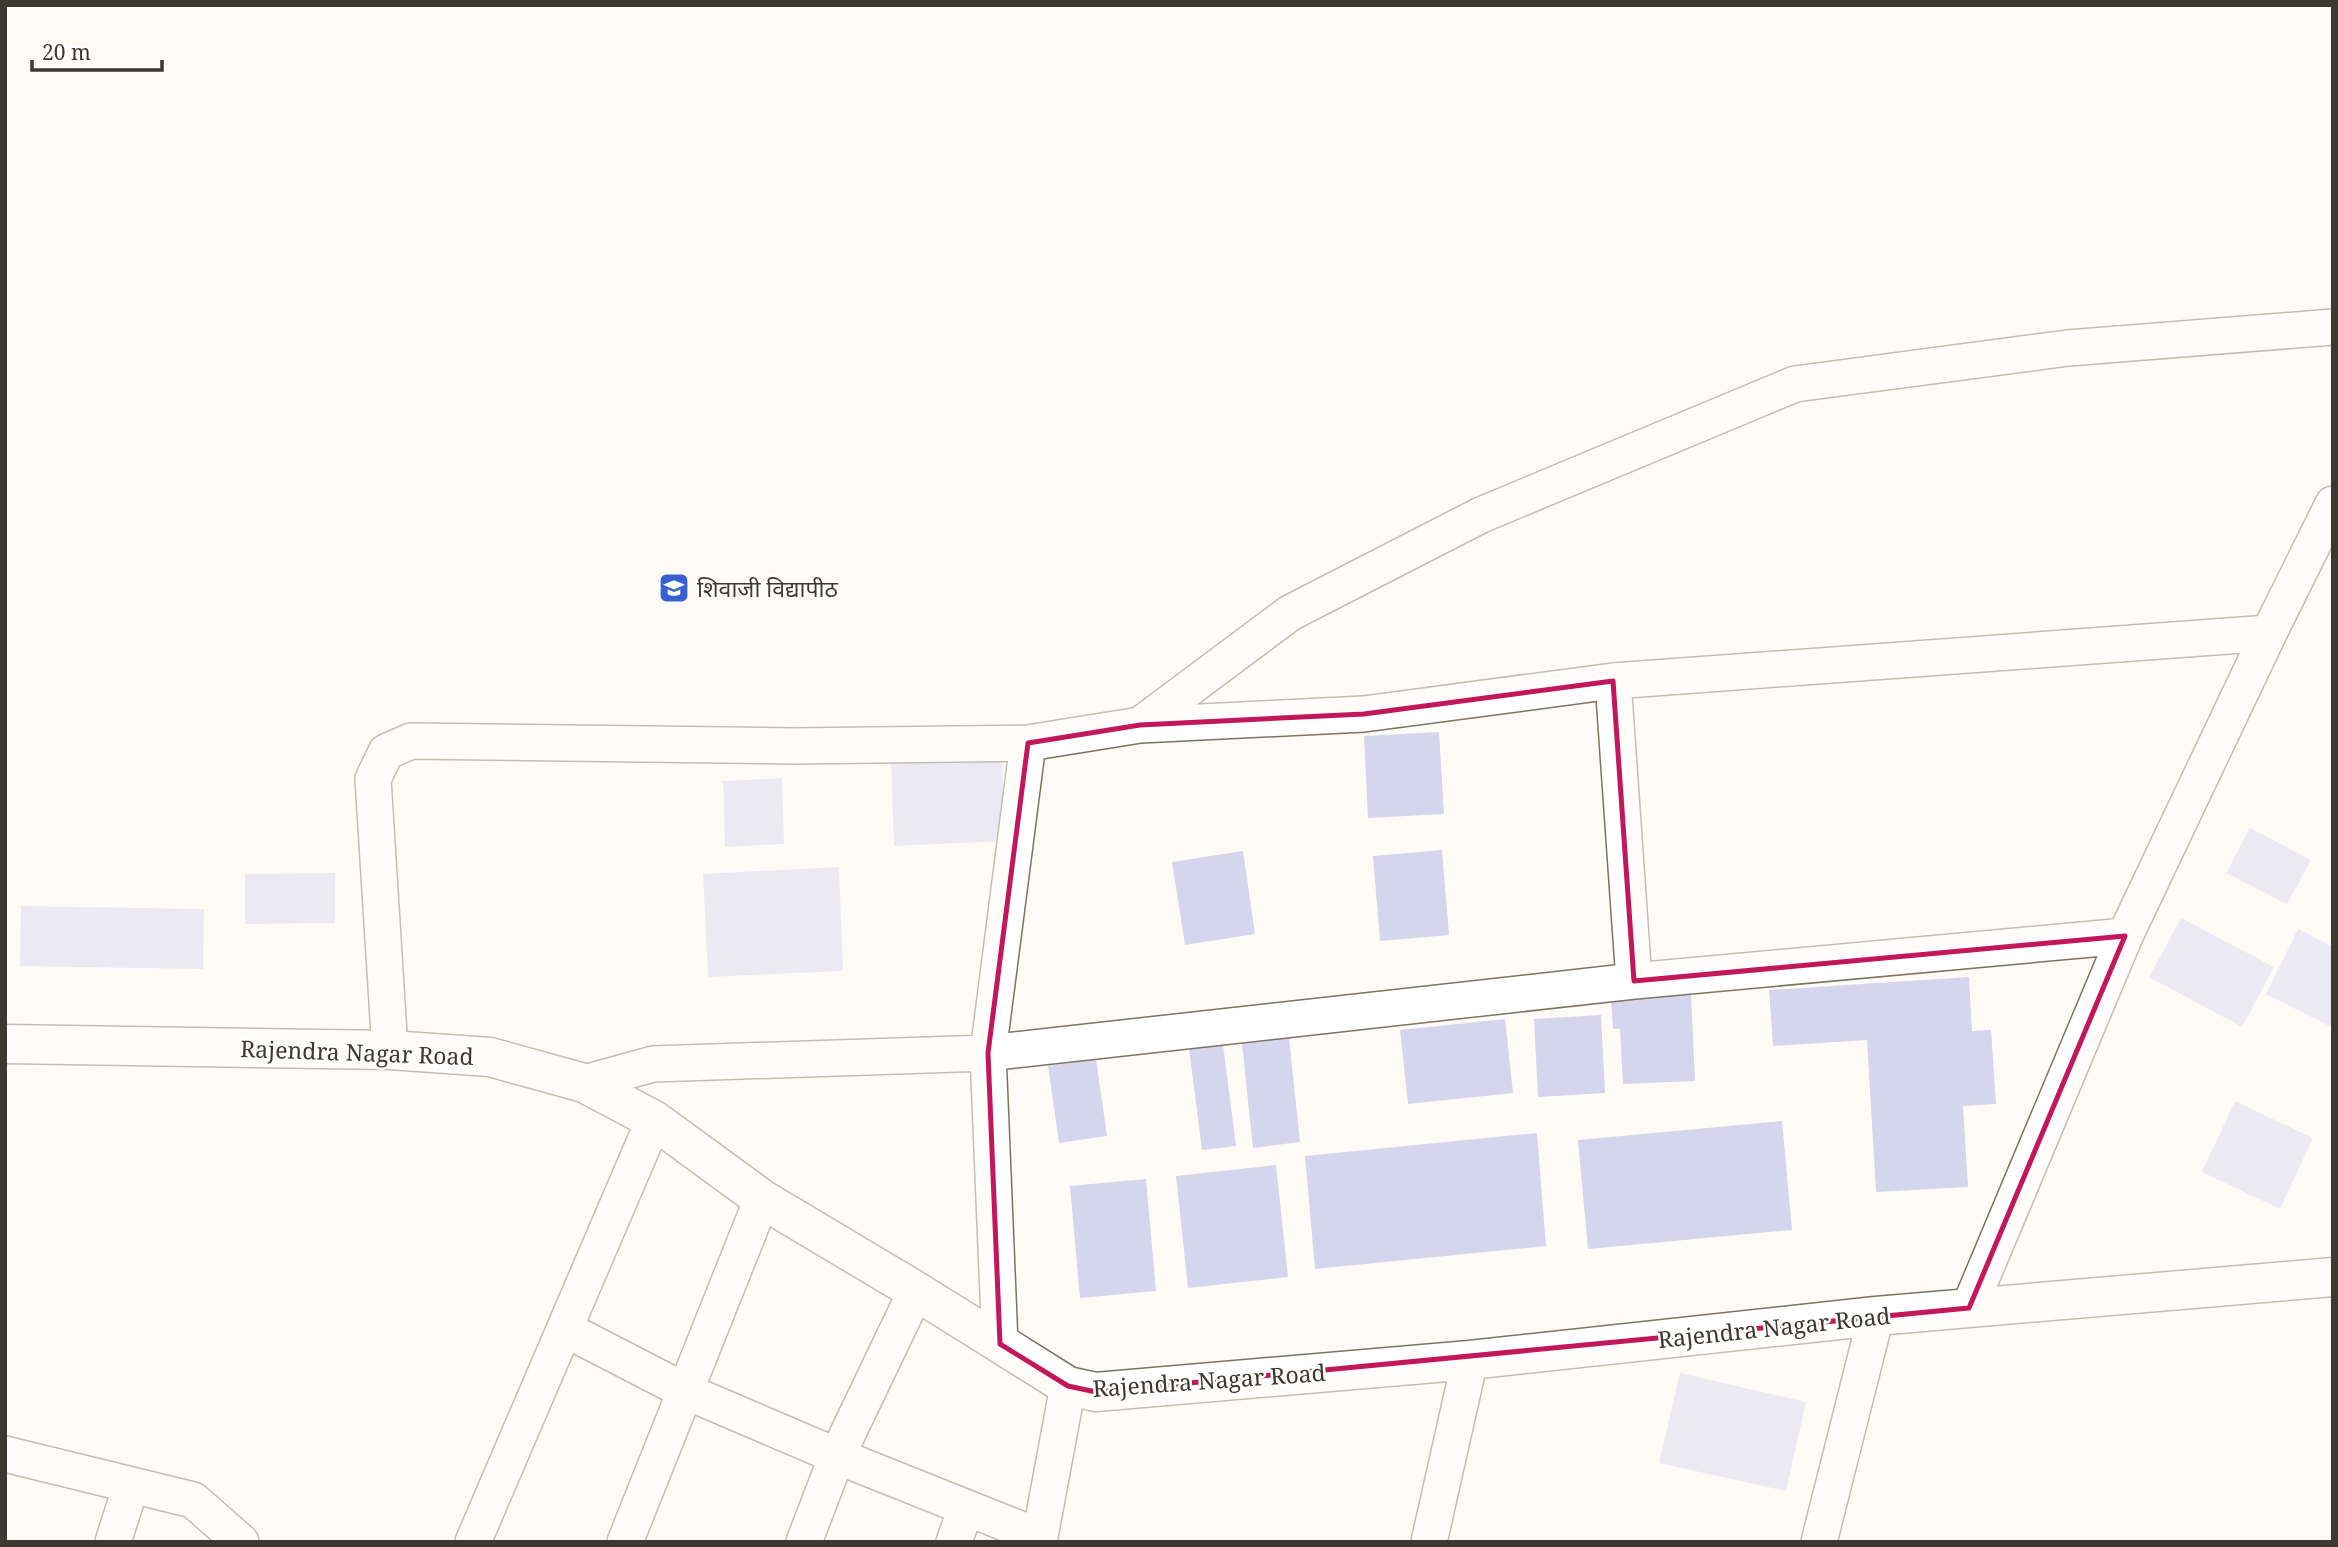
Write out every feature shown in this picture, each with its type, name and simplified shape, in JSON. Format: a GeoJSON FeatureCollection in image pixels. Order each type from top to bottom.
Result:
{"type":"FeatureCollection","features":[{"type":"Feature","properties":{"kind":"street"},"geometry":{"type":"LineString","coordinates":[[1140,725],[1290,613],[1480,515],[1795,384],[2068,348],[2333,327]]}},
{"type":"Feature","properties":{"kind":"street"},"geometry":{"type":"LineString","coordinates":[[1969,1308],[2125,936],[2333,504]]}},
{"type":"Feature","properties":{"kind":"street"},"geometry":{"type":"LineString","coordinates":[[390,1049],[373,779],[386,752],[411,741],[793,746],[1028,743],[1140,725],[1364,714],[1613,681],[2269,633]]}},
{"type":"Feature","properties":{"kind":"street"},"geometry":{"type":"LineString","coordinates":[[1613,681],[1634,981]]}},
{"type":"Feature","properties":{"kind":"street"},"geometry":{"type":"LineString","coordinates":[[1000,1344],[988,1053],[1028,743]]}},
{"type":"Feature","properties":{"kind":"street"},"geometry":{"type":"LineString","coordinates":[[584,1083],[653,1064],[988,1053],[1634,981],[2125,936]]}},
{"type":"Feature","properties":{"kind":"street","name":"Rajendra Nagar Road"},"geometry":{"type":"LineString","coordinates":[[5,1044],[390,1049],[490,1057],[584,1083],[654,1120],[762,1199],[1068,1386],[1096,1392],[1469,1360],[1876,1316],[2331,1272]]}},
{"type":"Feature","properties":{"kind":"street"},"geometry":{"type":"LineString","coordinates":[[473,1542],[654,1120]]}},
{"type":"Feature","properties":{"kind":"street"},"geometry":{"type":"LineString","coordinates":[[625,1542],[762,1199]]}},
{"type":"Feature","properties":{"kind":"street"},"geometry":{"type":"LineString","coordinates":[[804,1542],[837,1456],[916,1291]]}},
{"type":"Feature","properties":{"kind":"street"},"geometry":{"type":"LineString","coordinates":[[1819,1542],[1876,1316]]}},
{"type":"Feature","properties":{"kind":"street"},"geometry":{"type":"LineString","coordinates":[[565,1329],[685,1391],[1040,1539],[1068,1386]]}},
{"type":"Feature","properties":{"kind":"street"},"geometry":{"type":"LineString","coordinates":[[1429,1542],[1469,1360]]}},
{"type":"Feature","properties":{"kind":"street"},"geometry":{"type":"LineString","coordinates":[[5,1454],[193,1500],[204,1528],[241,1542]]}},
{"type":"Feature","properties":{"kind":"street"},"geometry":{"type":"LineString","coordinates":[[113,1542],[131,1486]]}},
{"type":"Feature","properties":{"kind":"street"},"geometry":{"type":"LineString","coordinates":[[954,1542],[966,1508]]}},
{"type":"Feature","properties":{"kind":"highlighted area"},"geometry":{"type":"Polygon","coordinates":[[[1613,681],[1634,981],[2125,936],[1969,1308],[1096,1392],[1068,1386],[1000,1344],[988,1053],[1028,743],[1140,725],[1364,714],[1613,681]]]}},
{"type":"Feature","properties":{"kind":"building"},"geometry":{"type":"Polygon","coordinates":[[[1439,732],[1444,814],[1368,818],[1364,736],[1439,732]]]}},
{"type":"Feature","properties":{"kind":"building"},"geometry":{"type":"Polygon","coordinates":[[[1002,757],[1005,841],[894,846],[891,761],[1002,757]]]}},
{"type":"Feature","properties":{"kind":"building"},"geometry":{"type":"Polygon","coordinates":[[[782,778],[784,844],[725,847],[723,781],[782,778]]]}},
{"type":"Feature","properties":{"kind":"building"},"geometry":{"type":"Polygon","coordinates":[[[2250,828],[2311,860],[2287,904],[2226,873],[2250,828]]]}},
{"type":"Feature","properties":{"kind":"building"},"geometry":{"type":"Polygon","coordinates":[[[1442,850],[1449,935],[1380,941],[1373,856],[1442,850]]]}},
{"type":"Feature","properties":{"kind":"building"},"geometry":{"type":"Polygon","coordinates":[[[1243,851],[1255,934],[1185,945],[1172,862],[1243,851]]]}},
{"type":"Feature","properties":{"kind":"building"},"geometry":{"type":"Polygon","coordinates":[[[839,867],[843,971],[708,977],[703,874],[839,867]]]}},
{"type":"Feature","properties":{"kind":"building"},"geometry":{"type":"Polygon","coordinates":[[[335,873],[335,923],[245,924],[245,874],[335,873]]]}},
{"type":"Feature","properties":{"kind":"building"},"geometry":{"type":"Polygon","coordinates":[[[21,906],[204,909],[203,969],[20,966],[21,906]]]}},
{"type":"Feature","properties":{"kind":"building"},"geometry":{"type":"Polygon","coordinates":[[[2181,918],[2274,967],[2242,1027],[2149,977],[2181,918]]]}},
{"type":"Feature","properties":{"kind":"building"},"geometry":{"type":"Polygon","coordinates":[[[2298,929],[2333,947],[2333,1028],[2266,994],[2298,929]]]}},
{"type":"Feature","properties":{"kind":"building"},"geometry":{"type":"Polygon","coordinates":[[[1969,977],[1972,1031],[1991,1030],[1996,1104],[1963,1106],[1968,1187],[1876,1192],[1867,1040],[1773,1046],[1769,990],[1969,977]]]}},
{"type":"Feature","properties":{"kind":"building"},"geometry":{"type":"Polygon","coordinates":[[[1691,992],[1695,1081],[1623,1084],[1620,1029],[1613,1029],[1611,997],[1691,992]]]}},
{"type":"Feature","properties":{"kind":"building"},"geometry":{"type":"Polygon","coordinates":[[[1601,1015],[1605,1093],[1538,1097],[1534,1019],[1601,1015]]]}},
{"type":"Feature","properties":{"kind":"building"},"geometry":{"type":"Polygon","coordinates":[[[1505,1019],[1513,1093],[1408,1104],[1400,1030],[1505,1019]]]}},
{"type":"Feature","properties":{"kind":"building"},"geometry":{"type":"Polygon","coordinates":[[[1288,1028],[1300,1142],[1253,1148],[1241,1034],[1288,1028]]]}},
{"type":"Feature","properties":{"kind":"building"},"geometry":{"type":"Polygon","coordinates":[[[1222,1037],[1236,1146],[1202,1150],[1188,1041],[1222,1037]]]}},
{"type":"Feature","properties":{"kind":"building"},"geometry":{"type":"Polygon","coordinates":[[[1096,1059],[1107,1136],[1059,1143],[1048,1066],[1096,1059]]]}},
{"type":"Feature","properties":{"kind":"building"},"geometry":{"type":"Polygon","coordinates":[[[2235,1101],[2313,1138],[2280,1209],[2202,1172],[2235,1101]]]}},
{"type":"Feature","properties":{"kind":"building"},"geometry":{"type":"Polygon","coordinates":[[[1782,1121],[1792,1230],[1588,1249],[1578,1140],[1782,1121]]]}},
{"type":"Feature","properties":{"kind":"building"},"geometry":{"type":"Polygon","coordinates":[[[1537,1133],[1546,1246],[1315,1269],[1305,1156],[1537,1133]]]}},
{"type":"Feature","properties":{"kind":"building"},"geometry":{"type":"Polygon","coordinates":[[[1276,1165],[1288,1277],[1188,1288],[1176,1176],[1276,1165]]]}},
{"type":"Feature","properties":{"kind":"building"},"geometry":{"type":"Polygon","coordinates":[[[1146,1179],[1156,1291],[1080,1298],[1070,1186],[1146,1179]]]}},
{"type":"Feature","properties":{"kind":"building"},"geometry":{"type":"Polygon","coordinates":[[[1680,1373],[1806,1402],[1786,1491],[1659,1463],[1680,1373]]]}},
{"type":"Feature","properties":{"kind":"place","name":"शिवाजी विद्यापीठ"},"geometry":{"type":"Point","coordinates":[674,588]}}]}
